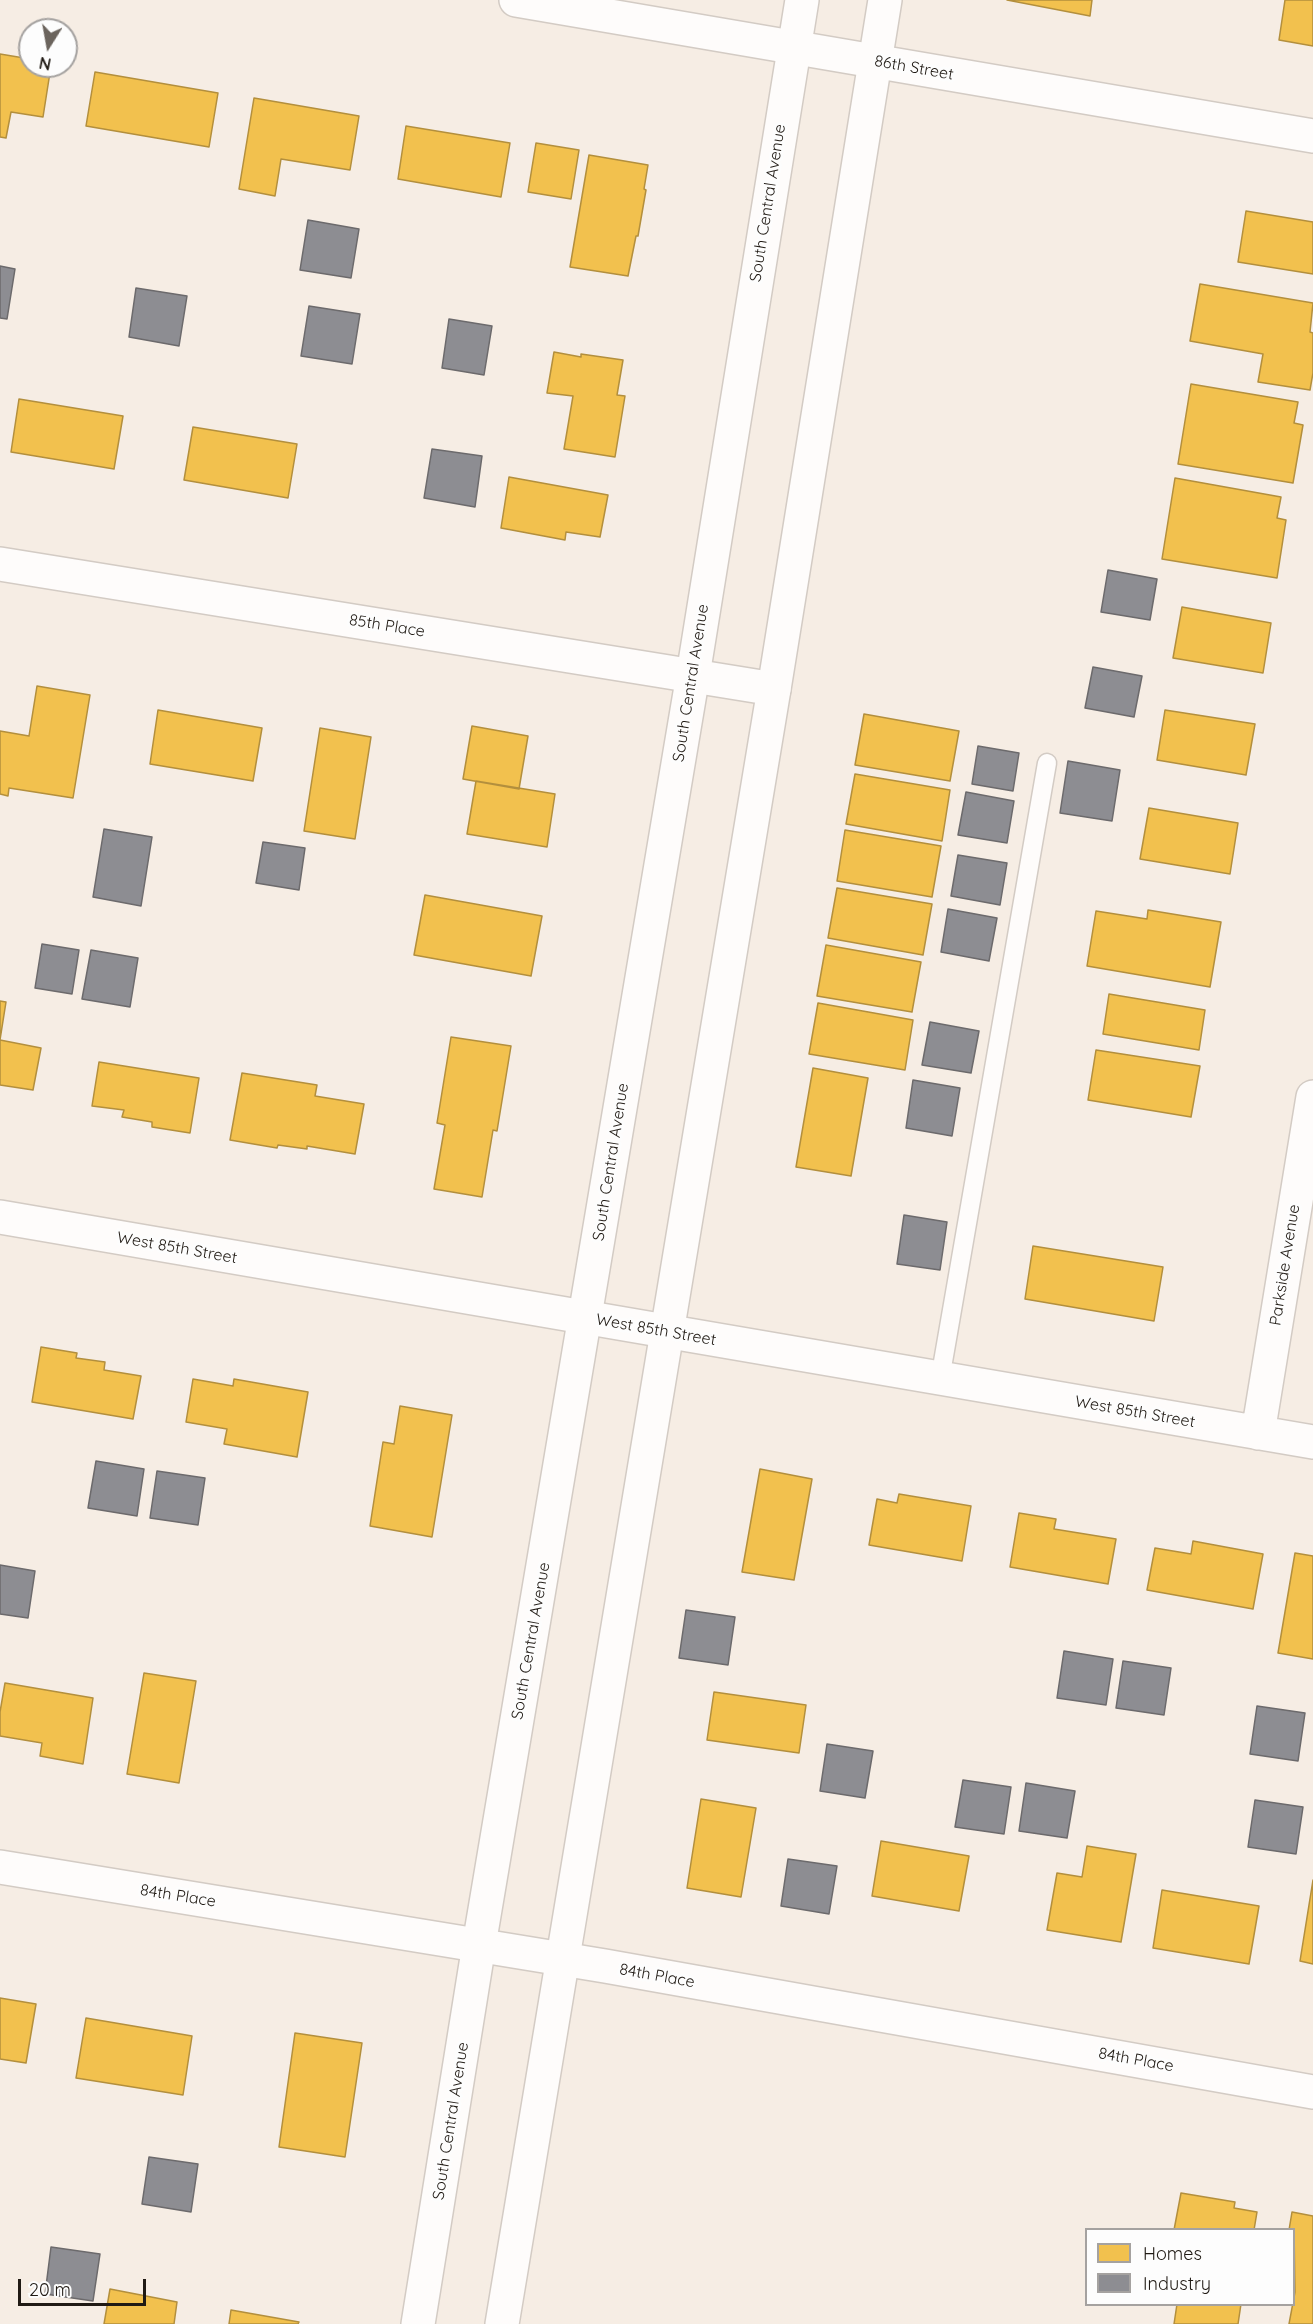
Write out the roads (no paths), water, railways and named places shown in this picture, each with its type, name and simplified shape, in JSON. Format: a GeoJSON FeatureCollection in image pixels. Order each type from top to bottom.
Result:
{"type":"FeatureCollection","features":[{"type":"Feature","properties":{"kind":"street","name":"86th Street"},"geometry":{"type":"LineString","coordinates":[[516,0],[1313,136]]}},
{"type":"Feature","properties":{"kind":"street","name":"South Central Avenue"},"geometry":{"type":"LineString","coordinates":[[418,2324],[479,1945],[693,675],[802,0]]}},
{"type":"Feature","properties":{"kind":"street"},"geometry":{"type":"LineString","coordinates":[[502,2324],[774,689],[885,0]]}},
{"type":"Feature","properties":{"kind":"street","name":"85th Place"},"geometry":{"type":"LineString","coordinates":[[0,564],[774,689]]}},
{"type":"Feature","properties":{"kind":"street","name":"Parkside Avenue"},"geometry":{"type":"LineString","coordinates":[[1258,1433],[1313,1097]]}},
{"type":"Feature","properties":{"kind":"street","name":"West 85th Street"},"geometry":{"type":"LineString","coordinates":[[0,1217],[1313,1442]]}},
{"type":"Feature","properties":{"kind":"street","name":"84th Place"},"geometry":{"type":"LineString","coordinates":[[0,1867],[561,1959],[1313,2092]]}},
{"type":"Feature","properties":{"kind":"lane"},"geometry":{"type":"LineString","coordinates":[[940,1379],[1047,763]]}}]}
